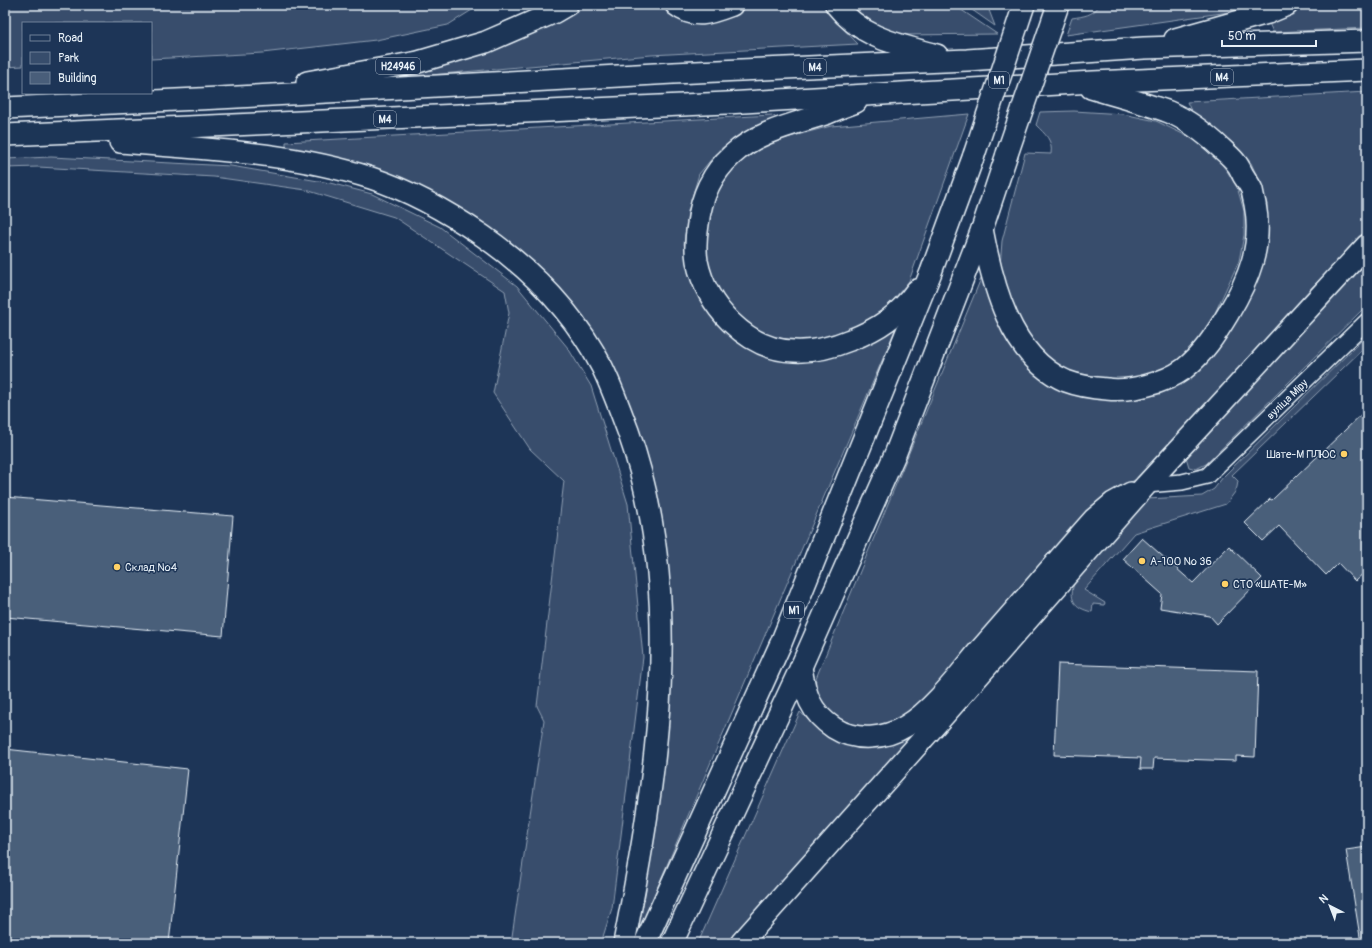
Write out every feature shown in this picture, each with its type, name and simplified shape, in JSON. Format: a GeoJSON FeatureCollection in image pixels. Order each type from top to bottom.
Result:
{"type":"FeatureCollection","features":[{"type":"Feature","properties":{"kind":"highway","name":"Н24946"},"geometry":{"type":"LineString","coordinates":[[220,98],[418,62],[486,42],[555,12],[567,5]]}},
{"type":"Feature","properties":{"kind":"highway"},"geometry":{"type":"LineString","coordinates":[[676,5],[685,12],[702,14],[718,11],[732,5]]}},
{"type":"Feature","properties":{"kind":"highway"},"geometry":{"type":"LineString","coordinates":[[836,5],[852,22],[869,34],[893,43],[957,60]]}},
{"type":"Feature","properties":{"kind":"highway","name":"М1"},"geometry":{"type":"LineString","coordinates":[[645,943],[781,642],[931,272],[974,155],[1024,5]]}},
{"type":"Feature","properties":{"kind":"highway"},"geometry":{"type":"LineString","coordinates":[[672,943],[801,667],[896,452],[982,229],[1058,5]]}},
{"type":"Feature","properties":{"kind":"highway"},"geometry":{"type":"LineString","coordinates":[[1144,48],[1268,13],[1287,5]]}},
{"type":"Feature","properties":{"kind":"highway","name":"М4"},"geometry":{"type":"LineString","coordinates":[[5,108],[957,60],[1144,48],[1367,41]]}},
{"type":"Feature","properties":{"kind":"highway","name":"М4"},"geometry":{"type":"LineString","coordinates":[[5,136],[727,104],[1078,83],[1367,70]]}},
{"type":"Feature","properties":{"kind":"highway"},"geometry":{"type":"LineString","coordinates":[[982,229],[988,262],[1000,304],[1020,340],[1031,356],[1064,380],[1084,387],[1112,390],[1136,389],[1162,380],[1183,369],[1202,352],[1219,330],[1235,303],[1250,271],[1257,243],[1258,219],[1252,191],[1236,162],[1208,135],[1170,113],[1078,83]]}},
{"type":"Feature","properties":{"kind":"highway"},"geometry":{"type":"LineString","coordinates":[[876,94],[761,136],[732,155],[721,166],[711,180],[702,200],[696,236],[697,260],[704,282],[713,300],[725,317],[738,329],[756,341],[793,352],[836,346],[859,337],[877,327],[896,315],[931,272]]}},
{"type":"Feature","properties":{"kind":"highway"},"geometry":{"type":"LineString","coordinates":[[42,134],[278,156],[371,178],[402,190],[442,209],[498,246],[525,268],[546,289],[577,326],[603,369],[623,416],[648,501],[657,563],[661,642],[657,728],[649,804],[624,943]]}},
{"type":"Feature","properties":{"kind":"highway"},"geometry":{"type":"LineString","coordinates":[[741,943],[939,721],[1146,485],[1367,245]]}},
{"type":"Feature","properties":{"kind":"highway"},"geometry":{"type":"LineString","coordinates":[[801,667],[804,687],[809,702],[825,722],[838,730],[852,736],[868,738],[891,734],[907,726],[923,714],[949,687],[1094,519],[1112,503],[1146,485]]}},
{"type":"Feature","properties":{"kind":"street","name":"вуліца Міру"},"geometry":{"type":"LineString","coordinates":[[1146,485],[1182,482],[1207,476],[1367,321]]}},
{"type":"Feature","properties":{"kind":"green space"},"geometry":{"type":"Polygon","coordinates":[[[5,5],[480,5],[448,25],[376,40],[262,53],[152,59],[152,22],[22,22],[22,66],[5,67],[5,5]]]}},
{"type":"Feature","properties":{"kind":"green space"},"geometry":{"type":"Polygon","coordinates":[[[583,5],[668,5],[687,21],[719,21],[735,14],[748,5],[824,5],[836,21],[858,44],[651,55],[386,79],[455,62],[557,21],[583,5]]]}},
{"type":"Feature","properties":{"kind":"green space"},"geometry":{"type":"Polygon","coordinates":[[[846,5],[954,5],[997,34],[902,35],[874,28],[846,5]]]}},
{"type":"Feature","properties":{"kind":"green space"},"geometry":{"type":"Polygon","coordinates":[[[965,5],[987,5],[995,26],[965,5]]]}},
{"type":"Feature","properties":{"kind":"green space"},"geometry":{"type":"Polygon","coordinates":[[[1100,5],[1253,5],[1243,10],[1066,35],[1072,18],[1091,13],[1100,5]]]}},
{"type":"Feature","properties":{"kind":"green space"},"geometry":{"type":"Polygon","coordinates":[[[1300,5],[1367,5],[1367,28],[1273,32],[1267,19],[1300,5]]]}},
{"type":"Feature","properties":{"kind":"green space"},"geometry":{"type":"Polygon","coordinates":[[[1367,92],[1367,232],[1312,287],[1140,477],[1108,495],[923,703],[909,715],[879,727],[852,725],[827,714],[815,692],[816,678],[982,276],[993,307],[1057,386],[1190,376],[1267,230],[1267,204],[1251,163],[1234,144],[1216,129],[1192,113],[1187,102],[1367,92]]]}},
{"type":"Feature","properties":{"kind":"green space"},"geometry":{"type":"Polygon","coordinates":[[[1074,111],[1123,114],[1156,121],[1193,139],[1215,156],[1227,171],[1237,187],[1244,211],[1244,235],[1239,261],[1214,315],[1194,345],[1176,363],[1156,373],[1130,380],[1094,382],[1050,366],[1019,323],[1000,268],[1002,241],[1025,153],[1051,154],[1050,141],[1036,125],[1040,112],[1074,111]]]}},
{"type":"Feature","properties":{"kind":"green space"},"geometry":{"type":"Polygon","coordinates":[[[969,114],[909,281],[884,311],[853,329],[817,342],[784,341],[756,334],[729,312],[710,278],[704,245],[707,213],[721,182],[742,160],[771,142],[831,126],[969,114]]]}},
{"type":"Feature","properties":{"kind":"green space"},"geometry":{"type":"Polygon","coordinates":[[[772,115],[778,119],[742,134],[719,150],[699,174],[688,211],[684,244],[693,280],[777,356],[898,323],[638,933],[630,943],[668,629],[668,568],[660,506],[645,450],[626,399],[587,324],[398,179],[336,157],[286,148],[286,142],[772,115]]]}},
{"type":"Feature","properties":{"kind":"green space"},"geometry":{"type":"Polygon","coordinates":[[[51,157],[231,166],[330,183],[372,194],[440,227],[517,286],[568,348],[591,386],[628,504],[643,657],[612,908],[601,943],[511,943],[544,720],[537,706],[564,481],[530,449],[493,393],[509,313],[505,291],[394,217],[306,190],[214,177],[38,167],[5,168],[5,159],[51,157]]]}},
{"type":"Feature","properties":{"kind":"green space"},"geometry":{"type":"Polygon","coordinates":[[[1367,262],[1367,305],[1206,464],[1196,469],[1189,467],[1186,457],[1282,351],[1367,262]]]}},
{"type":"Feature","properties":{"kind":"green space"},"geometry":{"type":"Polygon","coordinates":[[[1367,335],[1367,345],[1232,475],[1238,481],[1237,487],[1226,504],[1134,533],[1084,590],[1105,603],[1104,605],[1093,604],[1092,612],[1081,608],[1074,602],[1072,593],[1075,581],[1147,499],[1202,496],[1214,489],[1223,477],[1367,335]]]}},
{"type":"Feature","properties":{"kind":"green space"},"geometry":{"type":"Polygon","coordinates":[[[800,712],[812,723],[832,735],[874,746],[896,743],[916,735],[727,943],[698,943],[800,712]]]}},
{"type":"Feature","properties":{"kind":"building","name":"Шате-М ПЛЮС"},"geometry":{"type":"Polygon","coordinates":[[[1367,409],[1367,570],[1355,581],[1338,563],[1326,575],[1279,526],[1263,541],[1245,523],[1270,499],[1272,500],[1367,409]]]}},
{"type":"Feature","properties":{"kind":"building","name":"Склад №4"},"geometry":{"type":"Polygon","coordinates":[[[5,497],[233,516],[223,636],[5,617],[5,497]]]}},
{"type":"Feature","properties":{"kind":"building"},"geometry":{"type":"Polygon","coordinates":[[[1142,538],[1193,583],[1229,546],[1262,578],[1217,624],[1210,616],[1160,608],[1162,594],[1123,559],[1142,538]]]}},
{"type":"Feature","properties":{"kind":"building"},"geometry":{"type":"Polygon","coordinates":[[[1058,664],[1258,671],[1255,757],[1236,756],[1236,761],[1154,758],[1153,769],[1140,769],[1141,758],[1054,755],[1058,664]]]}},
{"type":"Feature","properties":{"kind":"building"},"geometry":{"type":"Polygon","coordinates":[[[5,749],[188,769],[169,943],[5,943],[5,749]]]}},
{"type":"Feature","properties":{"kind":"building"},"geometry":{"type":"Polygon","coordinates":[[[1367,847],[1367,943],[1361,943],[1346,850],[1367,847]]]}},
{"type":"Feature","properties":{"kind":"place","name":"Шате-М ПЛЮС"},"geometry":{"type":"Point","coordinates":[1344,454]}},
{"type":"Feature","properties":{"kind":"place","name":"А-100 № 36"},"geometry":{"type":"Point","coordinates":[1142,561]}},
{"type":"Feature","properties":{"kind":"place","name":"Склад №4"},"geometry":{"type":"Point","coordinates":[117,567]}},
{"type":"Feature","properties":{"kind":"place","name":"СТО «ШАТЕ-М»"},"geometry":{"type":"Point","coordinates":[1225,584]}}]}
